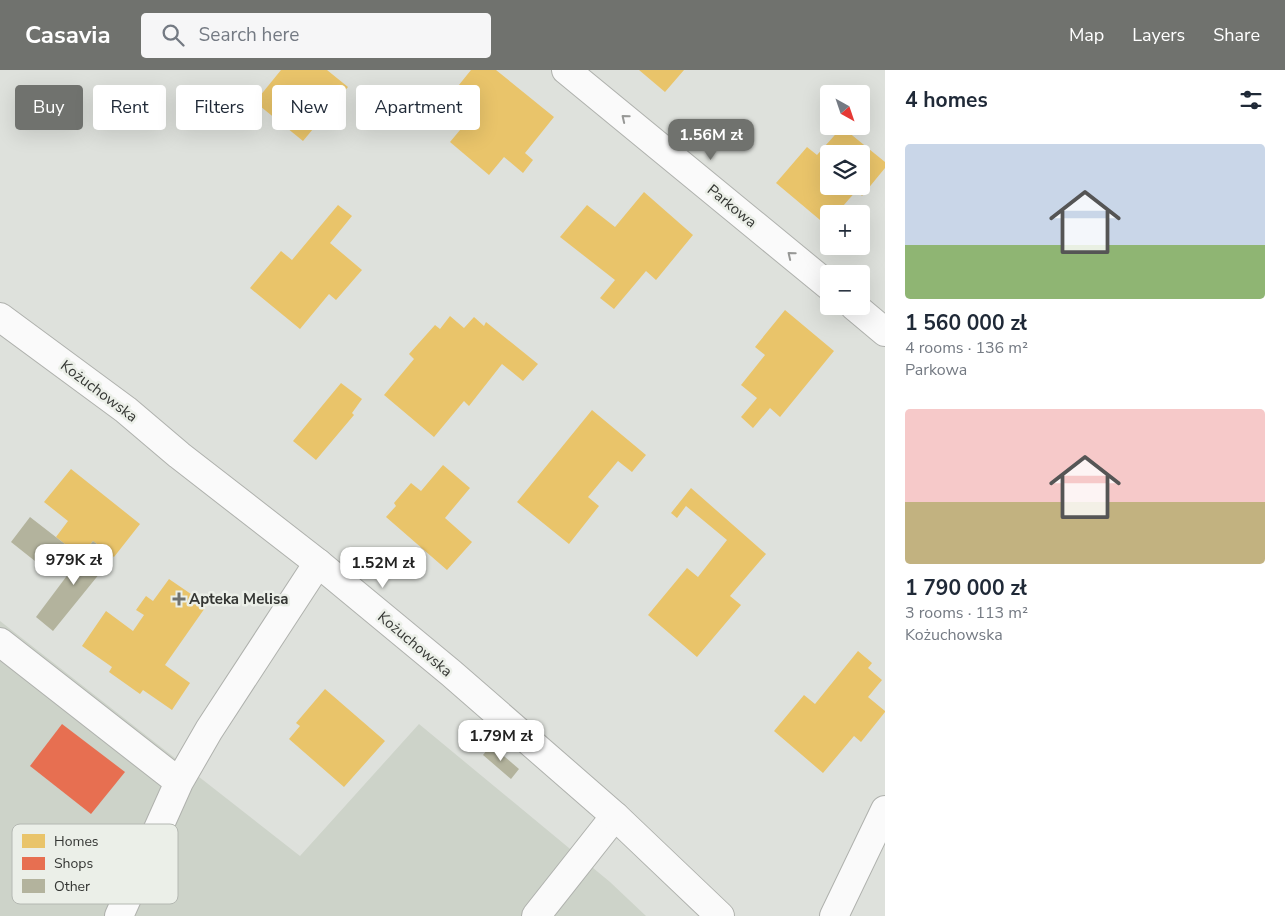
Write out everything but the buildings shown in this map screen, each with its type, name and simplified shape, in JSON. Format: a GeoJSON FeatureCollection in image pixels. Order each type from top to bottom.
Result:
{"type":"FeatureCollection","features":[{"type":"Feature","properties":{"kind":"main road","name":"Parkowa"},"geometry":{"type":"LineString","coordinates":[[566,70],[820,279]]}},
{"type":"Feature","properties":{"kind":"main road"},"geometry":{"type":"LineString","coordinates":[[865,315],[885,332]]}},
{"type":"Feature","properties":{"kind":"main road","name":"Kożuchowska"},"geometry":{"type":"LineString","coordinates":[[0,317],[126,410],[179,455],[318,563],[450,673],[615,816],[720,916]]}},
{"type":"Feature","properties":{"kind":"main road"},"geometry":{"type":"LineString","coordinates":[[160,824],[179,782],[209,730],[318,563]]}},
{"type":"Feature","properties":{"kind":"main road"},"geometry":{"type":"LineString","coordinates":[[0,642],[179,782]]}},
{"type":"Feature","properties":{"kind":"main road"},"geometry":{"type":"LineString","coordinates":[[834,916],[885,810]]}},
{"type":"Feature","properties":{"kind":"main road"},"geometry":{"type":"LineString","coordinates":[[536,916],[615,816]]}},
{"type":"Feature","properties":{"kind":"main road"},"geometry":{"type":"LineString","coordinates":[[119,916],[124,904]]}},
{"type":"Feature","properties":{"kind":"shaded area"},"geometry":{"type":"Polygon","coordinates":[[[0,621],[300,856],[419,724],[610,882],[646,916],[0,916],[0,621]]]}},
{"type":"Feature","properties":{"kind":"place","name":"Apteka Melisa"},"geometry":{"type":"Point","coordinates":[179,599]}}]}
